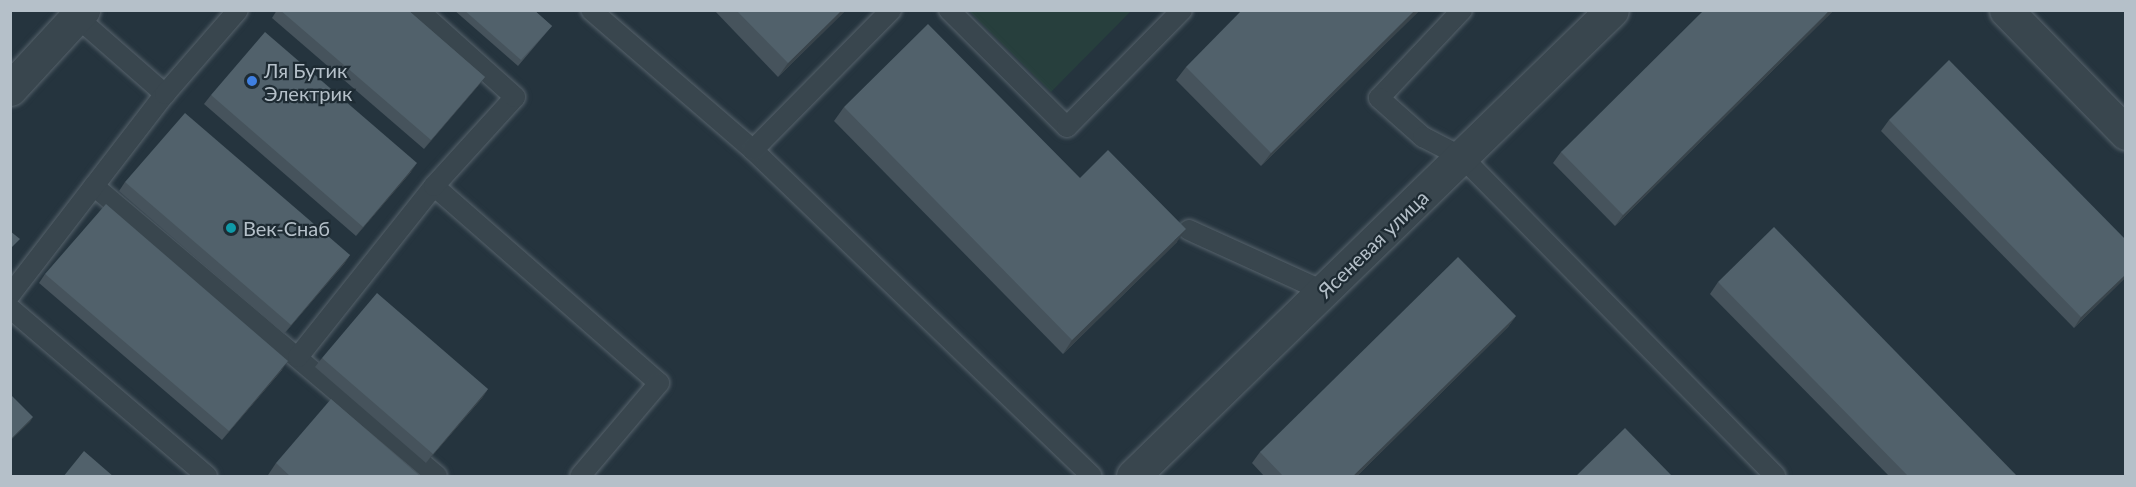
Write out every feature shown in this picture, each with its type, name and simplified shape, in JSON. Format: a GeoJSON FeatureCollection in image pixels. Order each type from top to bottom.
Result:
{"type":"FeatureCollection","features":[{"type":"Feature","properties":{"kind":"street","name":"Ясеневая улица"},"geometry":{"type":"LineString","coordinates":[[1133,477],[1612,10]]}},
{"type":"Feature","properties":{"kind":"street"},"geometry":{"type":"LineString","coordinates":[[2007,10],[2126,133]]}},
{"type":"Feature","properties":{"kind":"street"},"geometry":{"type":"LineString","coordinates":[[10,89],[74,15]]}},
{"type":"Feature","properties":{"kind":"lane"},"geometry":{"type":"LineString","coordinates":[[10,295],[165,94],[238,10]]}},
{"type":"Feature","properties":{"kind":"lane"},"geometry":{"type":"LineString","coordinates":[[297,357],[434,186],[515,96],[418,10]]}},
{"type":"Feature","properties":{"kind":"lane"},"geometry":{"type":"LineString","coordinates":[[591,10],[753,150],[1092,477]]}},
{"type":"Feature","properties":{"kind":"lane"},"geometry":{"type":"LineString","coordinates":[[753,150],[891,10]]}},
{"type":"Feature","properties":{"kind":"lane"},"geometry":{"type":"LineString","coordinates":[[949,10],[1067,127],[1182,10]]}},
{"type":"Feature","properties":{"kind":"lane"},"geometry":{"type":"LineString","coordinates":[[1462,10],[1379,98],[1424,137],[1462,157],[1775,477]]}},
{"type":"Feature","properties":{"kind":"lane"},"geometry":{"type":"LineString","coordinates":[[74,15],[165,94]]}},
{"type":"Feature","properties":{"kind":"lane"},"geometry":{"type":"LineString","coordinates":[[94,186],[438,477]]}},
{"type":"Feature","properties":{"kind":"lane"},"geometry":{"type":"LineString","coordinates":[[434,186],[659,383],[580,477]]}},
{"type":"Feature","properties":{"kind":"lane"},"geometry":{"type":"LineString","coordinates":[[1188,230],[1323,291]]}},
{"type":"Feature","properties":{"kind":"lane"},"geometry":{"type":"LineString","coordinates":[[10,308],[207,477]]}},
{"type":"Feature","properties":{"kind":"green space"},"geometry":{"type":"Polygon","coordinates":[[[969,11],[1131,11],[1051,92],[969,11]]]}},
{"type":"Feature","properties":{"kind":"building"},"geometry":{"type":"Polygon","coordinates":[[[280,10],[408,10],[485,77],[431,140],[280,10]]]}},
{"type":"Feature","properties":{"kind":"building"},"geometry":{"type":"Polygon","coordinates":[[[464,10],[534,10],[552,26],[521,60],[464,10]]]}},
{"type":"Feature","properties":{"kind":"building"},"geometry":{"type":"Polygon","coordinates":[[[736,10],[842,10],[788,63],[736,10]]]}},
{"type":"Feature","properties":{"kind":"building"},"geometry":{"type":"Polygon","coordinates":[[[1242,10],[1415,10],[1271,153],[1186,67],[1242,10]]]}},
{"type":"Feature","properties":{"kind":"building"},"geometry":{"type":"Polygon","coordinates":[[[1704,10],[1830,10],[1623,215],[1561,152],[1704,10]]]}},
{"type":"Feature","properties":{"kind":"building"},"geometry":{"type":"Polygon","coordinates":[[[928,24],[1080,178],[1108,150],[1186,229],[1072,340],[844,107],[928,24]]]}},
{"type":"Feature","properties":{"kind":"building"},"geometry":{"type":"Polygon","coordinates":[[[265,32],[417,163],[363,227],[211,95],[265,32]]]}},
{"type":"Feature","properties":{"kind":"building"},"geometry":{"type":"Polygon","coordinates":[[[1949,60],[2126,240],[2126,274],[2081,317],[1889,120],[1949,60]]]}},
{"type":"Feature","properties":{"kind":"building","name":"Век-Снаб"},"geometry":{"type":"Polygon","coordinates":[[[185,113],[350,255],[291,325],[125,182],[185,113]]]}},
{"type":"Feature","properties":{"kind":"building"},"geometry":{"type":"Polygon","coordinates":[[[106,204],[288,361],[229,431],[45,274],[106,204]]]}},
{"type":"Feature","properties":{"kind":"building"},"geometry":{"type":"Polygon","coordinates":[[[1774,227],[2018,477],[1909,477],[1718,282],[1774,227]]]}},
{"type":"Feature","properties":{"kind":"building"},"geometry":{"type":"Polygon","coordinates":[[[10,231],[20,239],[10,249],[10,231]]]}},
{"type":"Feature","properties":{"kind":"building"},"geometry":{"type":"Polygon","coordinates":[[[1458,257],[1516,316],[1352,477],[1284,477],[1260,452],[1458,257]]]}},
{"type":"Feature","properties":{"kind":"building"},"geometry":{"type":"Polygon","coordinates":[[[377,293],[488,389],[433,454],[322,358],[377,293]]]}},
{"type":"Feature","properties":{"kind":"building"},"geometry":{"type":"Polygon","coordinates":[[[10,394],[33,417],[10,440],[10,394]]]}},
{"type":"Feature","properties":{"kind":"building"},"geometry":{"type":"Polygon","coordinates":[[[331,399],[421,477],[291,477],[276,463],[331,399]]]}},
{"type":"Feature","properties":{"kind":"building"},"geometry":{"type":"Polygon","coordinates":[[[1625,428],[1673,477],[1575,477],[1625,428]]]}},
{"type":"Feature","properties":{"kind":"building"},"geometry":{"type":"Polygon","coordinates":[[[84,451],[114,477],[63,477],[84,451]]]}},
{"type":"Feature","properties":{"kind":"place","name":"Ля Бутик Электрик"},"geometry":{"type":"Point","coordinates":[252,81]}},
{"type":"Feature","properties":{"kind":"place","name":"Век-Снаб"},"geometry":{"type":"Point","coordinates":[231,228]}}]}
